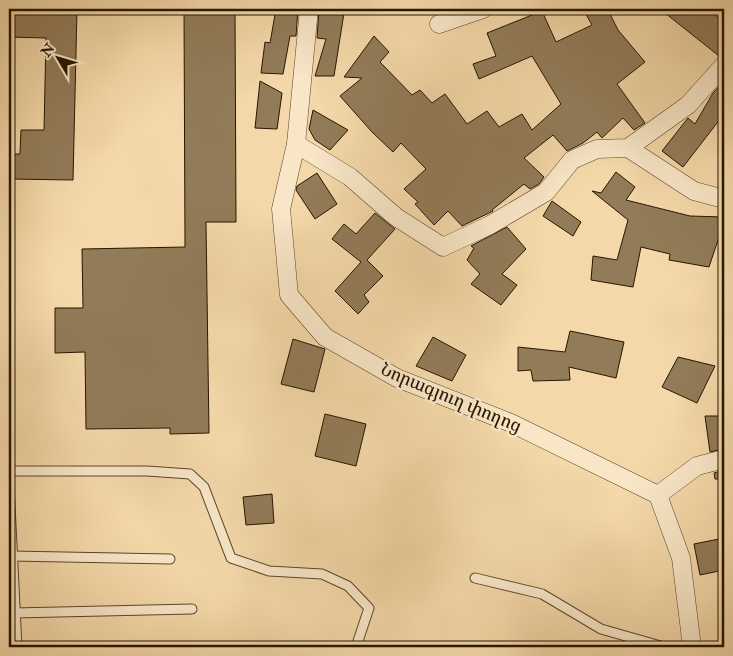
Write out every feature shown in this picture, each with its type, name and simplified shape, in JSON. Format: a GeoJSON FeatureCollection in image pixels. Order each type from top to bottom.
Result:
{"type":"FeatureCollection","features":[{"type":"Feature","properties":{"kind":"street","name":"Նորագյուղ փողոց"},"geometry":{"type":"LineString","coordinates":[[309,9],[296,144],[281,209],[288,295],[324,337],[397,378],[511,423],[658,496]]}},
{"type":"Feature","properties":{"kind":"street"},"geometry":{"type":"LineString","coordinates":[[439,24],[483,9]]}},
{"type":"Feature","properties":{"kind":"street"},"geometry":{"type":"LineString","coordinates":[[296,144],[350,177],[396,217],[443,247],[490,225],[546,192],[572,160],[597,149],[628,148],[688,105],[724,65]]}},
{"type":"Feature","properties":{"kind":"street"},"geometry":{"type":"LineString","coordinates":[[628,148],[694,191],[724,199]]}},
{"type":"Feature","properties":{"kind":"street"},"geometry":{"type":"LineString","coordinates":[[692,647],[681,558],[658,496],[698,466],[724,459]]}},
{"type":"Feature","properties":{"kind":"lane"},"geometry":{"type":"LineString","coordinates":[[9,471],[190,474],[204,487],[231,558],[269,572],[322,574],[348,586],[369,608],[356,647]]}},
{"type":"Feature","properties":{"kind":"lane"},"geometry":{"type":"LineString","coordinates":[[9,484],[11,556],[17,647]]}},
{"type":"Feature","properties":{"kind":"lane"},"geometry":{"type":"LineString","coordinates":[[11,556],[170,559]]}},
{"type":"Feature","properties":{"kind":"lane"},"geometry":{"type":"LineString","coordinates":[[475,578],[542,594],[601,629],[664,647]]}},
{"type":"Feature","properties":{"kind":"lane"},"geometry":{"type":"LineString","coordinates":[[14,612],[192,609]]}},
{"type":"Feature","properties":{"kind":"building"},"geometry":{"type":"Polygon","coordinates":[[[9,9],[77,9],[73,180],[9,179],[9,154],[20,154],[21,130],[44,130],[46,38],[9,37],[9,9]]]}},
{"type":"Feature","properties":{"kind":"building"},"geometry":{"type":"Polygon","coordinates":[[[184,9],[235,9],[236,222],[206,222],[209,433],[170,434],[170,428],[86,429],[85,352],[55,353],[55,308],[83,308],[82,249],[185,247],[184,9]]]}},
{"type":"Feature","properties":{"kind":"building"},"geometry":{"type":"Polygon","coordinates":[[[276,9],[298,9],[296,36],[290,36],[283,74],[261,73],[265,42],[270,43],[276,9]]]}},
{"type":"Feature","properties":{"kind":"building"},"geometry":{"type":"Polygon","coordinates":[[[319,9],[343,9],[342,13],[344,13],[334,76],[315,76],[326,39],[317,38],[319,9]]]}},
{"type":"Feature","properties":{"kind":"building"},"geometry":{"type":"Polygon","coordinates":[[[583,9],[604,9],[611,16],[618,30],[645,62],[617,84],[645,123],[634,130],[623,118],[602,138],[597,132],[583,143],[567,151],[553,135],[524,158],[544,177],[539,184],[530,189],[524,184],[493,211],[462,226],[448,211],[434,225],[415,204],[418,202],[404,189],[426,169],[401,143],[393,152],[372,132],[340,96],[362,78],[344,77],[374,36],[389,52],[380,62],[412,95],[420,90],[432,103],[445,94],[467,124],[487,111],[499,127],[522,114],[532,130],[561,104],[532,56],[479,79],[473,64],[496,56],[487,33],[542,11],[556,42],[592,25],[583,9]]]}},
{"type":"Feature","properties":{"kind":"building"},"geometry":{"type":"Polygon","coordinates":[[[660,9],[707,9],[724,22],[724,55],[719,56],[660,9]]]}},
{"type":"Feature","properties":{"kind":"building"},"geometry":{"type":"Polygon","coordinates":[[[260,81],[282,93],[277,129],[255,128],[260,81]]]}},
{"type":"Feature","properties":{"kind":"building"},"geometry":{"type":"Polygon","coordinates":[[[724,81],[724,114],[683,167],[662,151],[688,118],[695,124],[713,93],[724,81]]]}},
{"type":"Feature","properties":{"kind":"building"},"geometry":{"type":"Polygon","coordinates":[[[313,110],[348,130],[330,150],[315,140],[309,129],[313,110]]]}},
{"type":"Feature","properties":{"kind":"building"},"geometry":{"type":"Polygon","coordinates":[[[616,172],[635,187],[626,200],[690,216],[724,217],[724,237],[719,237],[709,267],[669,260],[670,254],[641,247],[633,287],[591,280],[593,256],[617,260],[628,220],[592,191],[601,193],[616,172]]]}},
{"type":"Feature","properties":{"kind":"building"},"geometry":{"type":"Polygon","coordinates":[[[317,173],[337,204],[315,219],[296,190],[297,186],[317,173]]]}},
{"type":"Feature","properties":{"kind":"building"},"geometry":{"type":"Polygon","coordinates":[[[552,201],[581,222],[573,236],[543,216],[552,201]]]}},
{"type":"Feature","properties":{"kind":"building"},"geometry":{"type":"Polygon","coordinates":[[[375,213],[395,229],[367,260],[383,276],[364,295],[369,302],[358,314],[335,291],[361,262],[332,239],[344,224],[356,234],[375,213]]]}},
{"type":"Feature","properties":{"kind":"building"},"geometry":{"type":"Polygon","coordinates":[[[507,227],[526,249],[502,274],[517,285],[501,305],[471,284],[480,274],[467,260],[474,248],[471,246],[507,227]]]}},
{"type":"Feature","properties":{"kind":"building"},"geometry":{"type":"Polygon","coordinates":[[[570,331],[624,342],[616,378],[569,367],[570,380],[533,381],[531,370],[518,371],[518,347],[565,352],[570,331]]]}},
{"type":"Feature","properties":{"kind":"building"},"geometry":{"type":"Polygon","coordinates":[[[433,337],[466,355],[452,381],[416,366],[433,337]]]}},
{"type":"Feature","properties":{"kind":"building"},"geometry":{"type":"Polygon","coordinates":[[[293,339],[325,349],[314,392],[281,384],[293,339]]]}},
{"type":"Feature","properties":{"kind":"building"},"geometry":{"type":"Polygon","coordinates":[[[678,357],[715,366],[697,403],[662,387],[678,357]]]}},
{"type":"Feature","properties":{"kind":"building"},"geometry":{"type":"Polygon","coordinates":[[[325,414],[366,424],[356,466],[315,456],[325,414]]]}},
{"type":"Feature","properties":{"kind":"building"},"geometry":{"type":"Polygon","coordinates":[[[705,416],[724,416],[724,449],[710,452],[705,416]]]}},
{"type":"Feature","properties":{"kind":"building"},"geometry":{"type":"Polygon","coordinates":[[[724,470],[724,479],[715,479],[714,473],[724,470]]]}},
{"type":"Feature","properties":{"kind":"building"},"geometry":{"type":"Polygon","coordinates":[[[272,494],[274,523],[246,525],[243,497],[272,494]]]}},
{"type":"Feature","properties":{"kind":"building"},"geometry":{"type":"Polygon","coordinates":[[[724,538],[724,570],[700,575],[694,544],[724,538]]]}}]}
